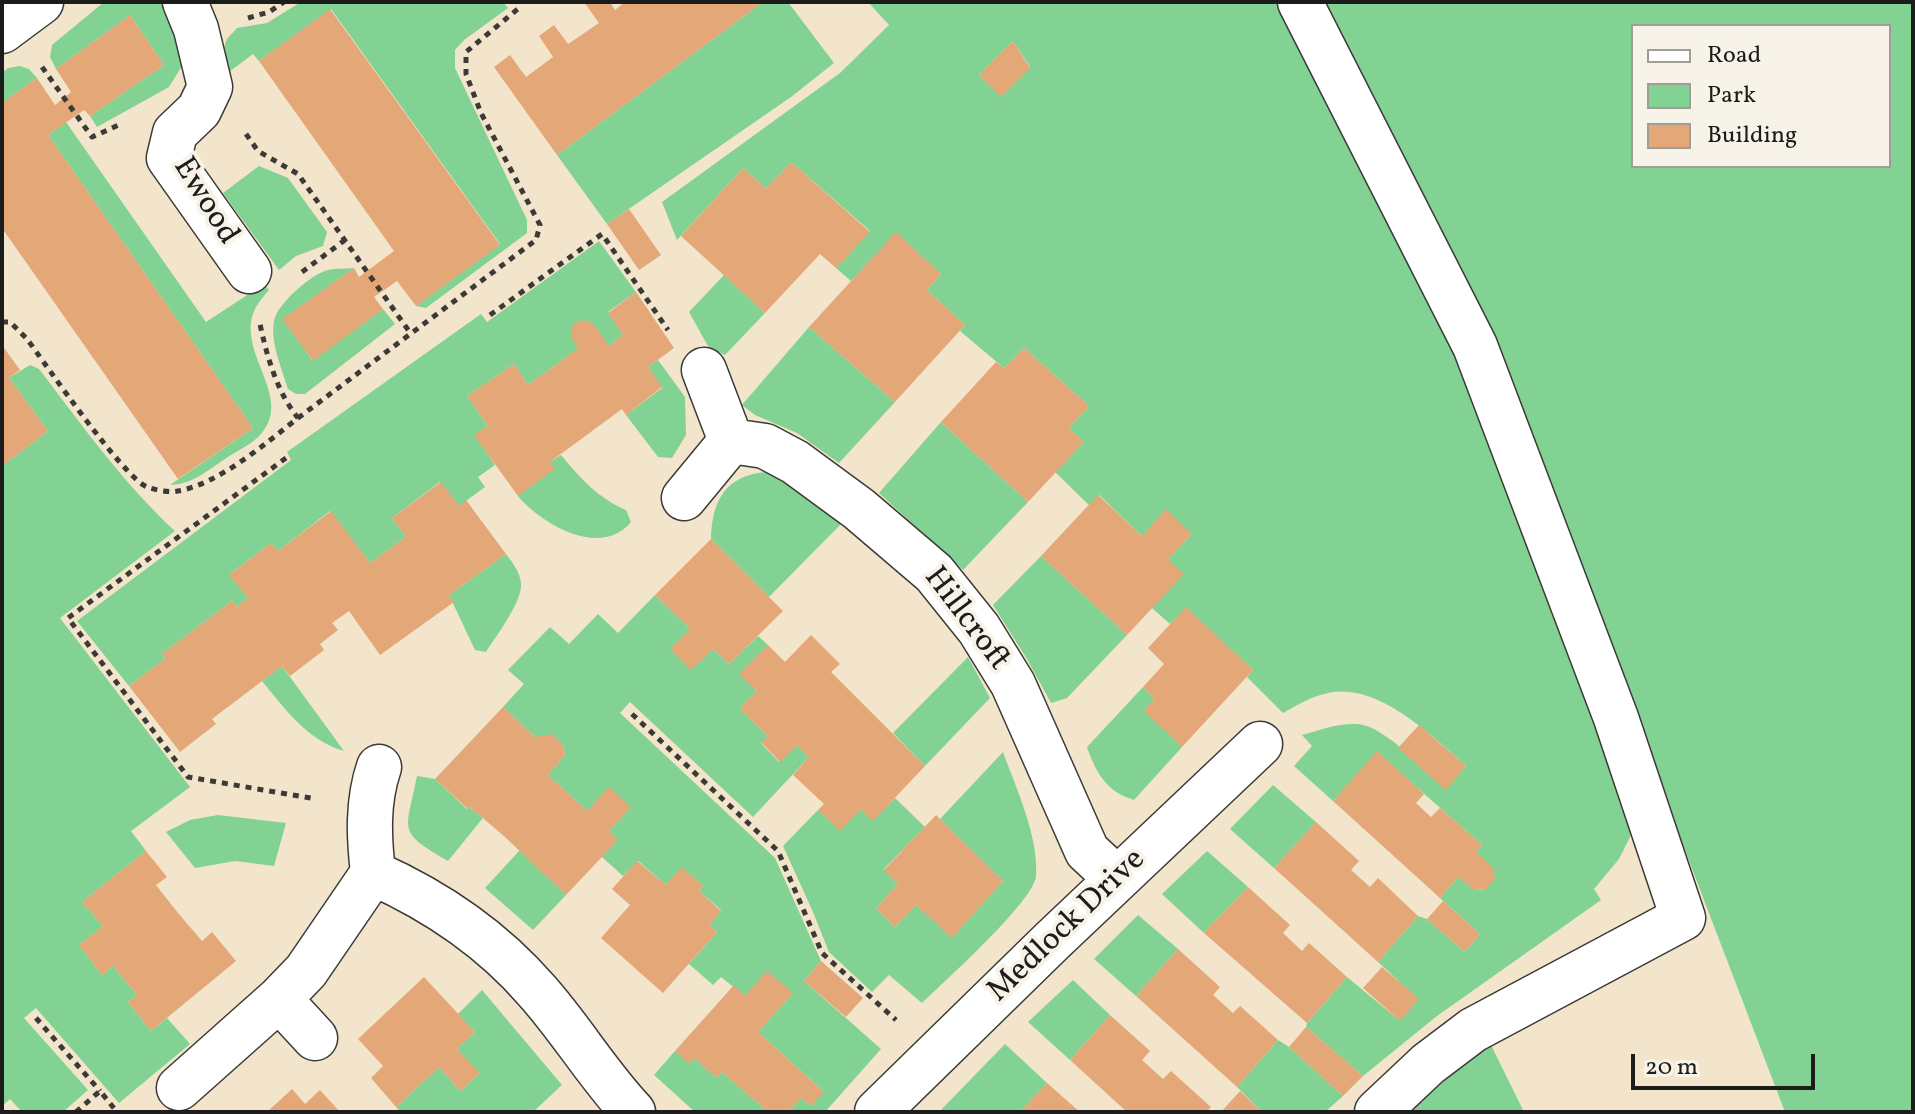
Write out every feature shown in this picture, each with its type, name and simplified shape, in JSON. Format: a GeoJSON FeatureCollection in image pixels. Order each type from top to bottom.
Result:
{"type":"FeatureCollection","features":[{"type":"Feature","properties":{"kind":"street"},"geometry":{"type":"LineString","coordinates":[[17,45],[41,2]]}},
{"type":"Feature","properties":{"kind":"street","name":"Ewood"},"geometry":{"type":"LineString","coordinates":[[185,2],[196,29],[210,87],[199,110],[175,133],[169,158],[249,271]]}},
{"type":"Feature","properties":{"kind":"street"},"geometry":{"type":"LineString","coordinates":[[1300,2],[1475,346],[1616,718],[1683,918],[1473,1030],[1428,1064],[1377,1112]]}},
{"type":"Feature","properties":{"kind":"street"},"geometry":{"type":"LineString","coordinates":[[684,498],[731,441],[704,370]]}},
{"type":"Feature","properties":{"kind":"street","name":"Hillcroft"},"geometry":{"type":"LineString","coordinates":[[731,441],[765,446],[795,462],[859,509],[934,573],[979,629],[1013,684],[1087,851],[1117,879]]}},
{"type":"Feature","properties":{"kind":"street","name":"Medlock Drive"},"geometry":{"type":"LineString","coordinates":[[877,1112],[1260,744]]}},
{"type":"Feature","properties":{"kind":"street"},"geometry":{"type":"LineString","coordinates":[[179,1088],[306,971],[373,873],[370,819],[372,791],[379,767]]}},
{"type":"Feature","properties":{"kind":"street"},"geometry":{"type":"LineString","coordinates":[[373,873],[418,893],[451,914],[511,964],[538,991],[582,1051],[633,1112]]}},
{"type":"Feature","properties":{"kind":"street"},"geometry":{"type":"LineString","coordinates":[[279,999],[315,1038]]}},
{"type":"Feature","properties":{"kind":"path"},"geometry":{"type":"LineString","coordinates":[[2,322],[10,322],[27,339],[120,461],[145,486],[179,491],[247,459],[536,240],[540,225],[481,113],[466,74],[466,52],[519,8]]}},
{"type":"Feature","properties":{"kind":"path"},"geometry":{"type":"LineString","coordinates":[[17,45],[41,66],[92,137]]}},
{"type":"Feature","properties":{"kind":"path"},"geometry":{"type":"LineString","coordinates":[[268,156],[298,174],[411,334]]}},
{"type":"Feature","properties":{"kind":"path"},"geometry":{"type":"LineString","coordinates":[[490,315],[602,234],[678,345],[704,370]]}},
{"type":"Feature","properties":{"kind":"path"},"geometry":{"type":"LineString","coordinates":[[291,281],[345,240]]}},
{"type":"Feature","properties":{"kind":"path"},"geometry":{"type":"LineString","coordinates":[[259,319],[271,365],[286,403],[298,418]]}},
{"type":"Feature","properties":{"kind":"path"},"geometry":{"type":"LineString","coordinates":[[286,458],[68,618],[188,777],[326,801]]}},
{"type":"Feature","properties":{"kind":"path"},"geometry":{"type":"LineString","coordinates":[[632,714],[778,851],[822,953],[907,1029]]}},
{"type":"Feature","properties":{"kind":"path"},"geometry":{"type":"LineString","coordinates":[[36,1018],[117,1112]]}},
{"type":"Feature","properties":{"kind":"path"},"geometry":{"type":"LineString","coordinates":[[76,1112],[100,1091]]}},
{"type":"Feature","properties":{"kind":"green space"},"geometry":{"type":"Polygon","coordinates":[[[104,2],[173,2],[191,51],[169,87],[97,127],[90,116],[164,65],[130,15],[56,69],[50,57],[52,45],[104,2]]]}},
{"type":"Feature","properties":{"kind":"green space"},"geometry":{"type":"Polygon","coordinates":[[[301,2],[503,2],[508,8],[455,50],[455,68],[527,220],[527,233],[426,308],[416,306],[500,244],[331,9],[259,61],[253,54],[225,75],[223,50],[227,39],[237,28],[267,23],[301,2]]]}},
{"type":"Feature","properties":{"kind":"green space"},"geometry":{"type":"Polygon","coordinates":[[[763,2],[788,2],[834,63],[791,97],[607,224],[557,155],[763,2]]]}},
{"type":"Feature","properties":{"kind":"green space"},"geometry":{"type":"Polygon","coordinates":[[[868,2],[1280,2],[1462,344],[1637,823],[1619,859],[1594,889],[1601,900],[1437,1016],[1363,1076],[1306,1027],[1307,1023],[1347,977],[1399,1020],[1418,999],[1378,962],[1418,916],[1427,919],[1465,952],[1480,934],[1440,898],[1458,877],[1475,890],[1486,889],[1476,852],[1482,845],[1377,752],[1333,801],[1294,766],[1312,746],[1302,735],[1343,725],[1368,726],[1391,740],[1446,789],[1466,766],[1403,714],[1366,696],[1347,692],[1328,693],[1283,713],[1247,677],[1253,670],[1186,608],[1170,624],[1152,608],[1168,559],[1192,534],[1142,536],[1099,495],[1089,505],[1055,472],[1084,442],[1069,428],[1089,406],[1024,348],[1004,368],[960,331],[965,325],[927,290],[941,274],[896,233],[851,281],[836,268],[870,231],[791,162],[766,189],[743,168],[677,240],[662,202],[840,73],[889,25],[868,2]],[[1013,41],[979,75],[1001,96],[1030,67],[1013,41]]]}},
{"type":"Feature","properties":{"kind":"green space"},"geometry":{"type":"Polygon","coordinates":[[[1323,2],[1913,2],[1913,1112],[1785,1112],[1665,798],[1323,2]]]}},
{"type":"Feature","properties":{"kind":"green space"},"geometry":{"type":"Polygon","coordinates":[[[20,66],[29,69],[37,78],[2,103],[2,73],[8,68],[20,66]]]}},
{"type":"Feature","properties":{"kind":"green space"},"geometry":{"type":"Polygon","coordinates":[[[66,122],[206,322],[264,284],[269,290],[253,313],[251,337],[270,394],[269,421],[254,441],[185,482],[170,485],[253,428],[48,135],[66,122]]]}},
{"type":"Feature","properties":{"kind":"green space"},"geometry":{"type":"Polygon","coordinates":[[[259,166],[288,178],[327,232],[323,246],[296,256],[279,270],[223,193],[259,166]]]}},
{"type":"Feature","properties":{"kind":"green space"},"geometry":{"type":"Polygon","coordinates":[[[599,241],[636,292],[608,312],[623,335],[609,346],[572,326],[572,338],[579,348],[528,385],[514,364],[467,396],[488,426],[475,435],[495,465],[478,477],[485,487],[459,506],[440,482],[392,518],[406,537],[370,563],[330,511],[278,551],[271,543],[230,574],[248,598],[237,607],[232,601],[162,654],[165,659],[129,686],[77,621],[291,460],[287,452],[481,314],[487,322],[599,241]]]}},
{"type":"Feature","properties":{"kind":"green space"},"geometry":{"type":"Polygon","coordinates":[[[354,268],[283,319],[312,360],[383,309],[395,324],[305,394],[296,394],[288,389],[277,355],[273,329],[276,314],[288,298],[313,277],[328,270],[354,268]]]}},
{"type":"Feature","properties":{"kind":"green space"},"geometry":{"type":"Polygon","coordinates":[[[724,275],[765,313],[725,355],[708,346],[689,312],[724,275]]]}},
{"type":"Feature","properties":{"kind":"green space"},"geometry":{"type":"Polygon","coordinates":[[[809,327],[895,402],[839,463],[797,433],[755,415],[742,405],[809,327]]]}},
{"type":"Feature","properties":{"kind":"green space"},"geometry":{"type":"Polygon","coordinates":[[[658,360],[685,397],[686,435],[672,458],[658,457],[626,415],[662,388],[648,367],[658,360]]]}},
{"type":"Feature","properties":{"kind":"green space"},"geometry":{"type":"Polygon","coordinates":[[[30,365],[39,369],[120,473],[175,531],[60,618],[190,787],[131,831],[146,851],[82,902],[103,926],[79,945],[102,975],[113,966],[137,995],[128,1002],[151,1031],[167,1018],[190,1044],[119,1103],[36,1008],[24,1018],[88,1090],[63,1112],[22,1112],[10,1099],[2,1106],[2,466],[48,431],[9,378],[30,365]]]}},
{"type":"Feature","properties":{"kind":"green space"},"geometry":{"type":"Polygon","coordinates":[[[941,422],[1028,502],[963,570],[879,493],[941,422]]]}},
{"type":"Feature","properties":{"kind":"green space"},"geometry":{"type":"Polygon","coordinates":[[[561,455],[590,487],[626,510],[631,522],[618,533],[588,537],[556,526],[528,507],[518,496],[550,462],[561,455]]]}},
{"type":"Feature","properties":{"kind":"green space"},"geometry":{"type":"Polygon","coordinates":[[[767,472],[786,479],[842,523],[769,597],[711,539],[714,513],[724,492],[741,478],[767,472]]]}},
{"type":"Feature","properties":{"kind":"green space"},"geometry":{"type":"Polygon","coordinates":[[[506,554],[520,579],[518,599],[486,652],[475,650],[449,595],[506,554]]]}},
{"type":"Feature","properties":{"kind":"green space"},"geometry":{"type":"Polygon","coordinates":[[[1041,556],[1127,635],[1067,698],[1051,703],[993,605],[1041,556]]]}},
{"type":"Feature","properties":{"kind":"green space"},"geometry":{"type":"Polygon","coordinates":[[[655,595],[690,629],[691,669],[713,649],[729,664],[758,636],[768,645],[740,674],[757,691],[740,709],[768,736],[761,743],[779,762],[797,745],[809,757],[753,817],[630,702],[620,713],[775,858],[821,961],[804,981],[881,1049],[825,1112],[788,1112],[801,1098],[811,1106],[823,1091],[758,1032],[793,993],[745,996],[721,977],[713,985],[689,964],[717,932],[709,925],[721,910],[699,891],[703,886],[682,868],[666,885],[638,861],[623,876],[602,857],[609,831],[630,808],[587,811],[548,775],[565,755],[563,745],[552,735],[535,737],[503,707],[524,684],[508,670],[550,627],[569,644],[598,614],[618,633],[655,595]]]}},
{"type":"Feature","properties":{"kind":"green space"},"geometry":{"type":"Polygon","coordinates":[[[968,657],[990,698],[925,766],[893,733],[968,657]]]}},
{"type":"Feature","properties":{"kind":"green space"},"geometry":{"type":"Polygon","coordinates":[[[282,666],[344,751],[308,732],[262,681],[282,666]]]}},
{"type":"Feature","properties":{"kind":"green space"},"geometry":{"type":"Polygon","coordinates":[[[1143,687],[1155,699],[1145,711],[1182,747],[1134,800],[1110,787],[1094,765],[1087,747],[1143,687]]]}},
{"type":"Feature","properties":{"kind":"green space"},"geometry":{"type":"Polygon","coordinates":[[[1003,752],[1026,813],[1034,845],[1036,876],[1031,888],[1005,922],[922,1003],[889,975],[872,992],[829,952],[783,846],[818,810],[840,830],[861,809],[873,820],[895,798],[925,827],[884,869],[898,884],[876,908],[895,927],[916,905],[952,937],[1003,881],[940,819],[1003,752]]]}},
{"type":"Feature","properties":{"kind":"green space"},"geometry":{"type":"Polygon","coordinates":[[[417,776],[435,779],[467,809],[470,807],[483,818],[448,861],[420,843],[409,828],[417,776]]]}},
{"type":"Feature","properties":{"kind":"green space"},"geometry":{"type":"Polygon","coordinates":[[[1273,785],[1316,822],[1274,868],[1230,829],[1273,785]]]}},
{"type":"Feature","properties":{"kind":"green space"},"geometry":{"type":"Polygon","coordinates":[[[218,815],[286,823],[274,866],[235,861],[195,868],[166,832],[190,820],[218,815]]]}},
{"type":"Feature","properties":{"kind":"green space"},"geometry":{"type":"Polygon","coordinates":[[[520,850],[566,895],[533,930],[485,888],[520,850]]]}},
{"type":"Feature","properties":{"kind":"green space"},"geometry":{"type":"Polygon","coordinates":[[[1207,851],[1248,887],[1204,933],[1162,894],[1207,851]]]}},
{"type":"Feature","properties":{"kind":"green space"},"geometry":{"type":"Polygon","coordinates":[[[1138,915],[1178,949],[1136,996],[1094,959],[1138,915]]]}},
{"type":"Feature","properties":{"kind":"green space"},"geometry":{"type":"Polygon","coordinates":[[[1073,980],[1110,1015],[1070,1060],[1028,1022],[1073,980]]]}},
{"type":"Feature","properties":{"kind":"green space"},"geometry":{"type":"Polygon","coordinates":[[[482,990],[562,1085],[533,1112],[401,1112],[396,1107],[439,1067],[460,1091],[479,1074],[457,1049],[475,1032],[458,1014],[482,990]]]}},
{"type":"Feature","properties":{"kind":"green space"},"geometry":{"type":"Polygon","coordinates":[[[1488,1039],[1524,1112],[1406,1112],[1488,1039]]]}},
{"type":"Feature","properties":{"kind":"green space"},"geometry":{"type":"Polygon","coordinates":[[[1278,1040],[1343,1096],[1325,1112],[1262,1112],[1237,1087],[1278,1040]]]}},
{"type":"Feature","properties":{"kind":"green space"},"geometry":{"type":"Polygon","coordinates":[[[1005,1044],[1047,1083],[1020,1112],[939,1112],[1005,1044]]]}},
{"type":"Feature","properties":{"kind":"green space"},"geometry":{"type":"Polygon","coordinates":[[[675,1051],[689,1063],[694,1058],[717,1078],[722,1072],[768,1112],[695,1112],[654,1075],[675,1051]]]}},
{"type":"Feature","properties":{"kind":"building"},"geometry":{"type":"Polygon","coordinates":[[[584,2],[610,2],[615,10],[625,2],[763,2],[557,155],[494,67],[510,55],[526,77],[553,57],[539,36],[554,25],[568,44],[599,23],[584,2]]]}},
{"type":"Feature","properties":{"kind":"building"},"geometry":{"type":"Polygon","coordinates":[[[330,9],[500,245],[416,306],[397,281],[374,297],[383,309],[313,361],[282,319],[354,268],[359,277],[394,251],[259,61],[330,9]]]}},
{"type":"Feature","properties":{"kind":"building"},"geometry":{"type":"Polygon","coordinates":[[[130,15],[164,65],[90,116],[84,110],[48,135],[253,428],[178,479],[2,228],[2,103],[37,78],[55,105],[71,92],[56,69],[130,15]]]}},
{"type":"Feature","properties":{"kind":"building"},"geometry":{"type":"Polygon","coordinates":[[[1013,41],[1030,68],[1001,97],[979,75],[1013,41]]]}},
{"type":"Feature","properties":{"kind":"building"},"geometry":{"type":"Polygon","coordinates":[[[791,162],[870,232],[836,268],[820,254],[765,313],[681,236],[743,168],[766,189],[791,162]]]}},
{"type":"Feature","properties":{"kind":"building"},"geometry":{"type":"Polygon","coordinates":[[[629,209],[661,255],[639,270],[607,224],[629,209]]]}},
{"type":"Feature","properties":{"kind":"building"},"geometry":{"type":"Polygon","coordinates":[[[896,232],[941,274],[927,290],[965,325],[895,402],[809,327],[896,232]]]}},
{"type":"Feature","properties":{"kind":"building"},"geometry":{"type":"Polygon","coordinates":[[[636,292],[674,348],[648,367],[662,387],[626,415],[622,409],[550,462],[555,469],[518,496],[474,435],[488,426],[467,396],[514,364],[528,385],[579,348],[572,339],[572,326],[581,320],[593,323],[609,346],[623,335],[608,313],[636,292]]]}},
{"type":"Feature","properties":{"kind":"building"},"geometry":{"type":"Polygon","coordinates":[[[2,345],[20,370],[9,378],[48,431],[2,466],[2,345]]]}},
{"type":"Feature","properties":{"kind":"building"},"geometry":{"type":"Polygon","coordinates":[[[1024,348],[1089,406],[1069,428],[1084,442],[1028,502],[941,422],[996,362],[1004,368],[1024,348]]]}},
{"type":"Feature","properties":{"kind":"building"},"geometry":{"type":"Polygon","coordinates":[[[441,482],[459,506],[466,500],[506,554],[449,595],[454,602],[380,655],[349,611],[332,623],[338,630],[320,644],[324,650],[290,676],[282,666],[212,719],[216,724],[180,752],[129,686],[165,659],[162,654],[232,601],[237,607],[248,598],[229,575],[271,543],[278,551],[331,511],[370,563],[406,537],[392,518],[441,482]]]}},
{"type":"Feature","properties":{"kind":"building"},"geometry":{"type":"Polygon","coordinates":[[[1098,495],[1142,536],[1166,509],[1192,534],[1168,559],[1184,574],[1127,635],[1041,556],[1098,495]]]}},
{"type":"Feature","properties":{"kind":"building"},"geometry":{"type":"Polygon","coordinates":[[[711,539],[783,611],[729,664],[713,649],[691,670],[670,649],[690,629],[655,595],[711,539]]]}},
{"type":"Feature","properties":{"kind":"building"},"geometry":{"type":"Polygon","coordinates":[[[1186,607],[1253,670],[1182,747],[1144,711],[1155,699],[1143,687],[1164,664],[1148,648],[1186,607]]]}},
{"type":"Feature","properties":{"kind":"building"},"geometry":{"type":"Polygon","coordinates":[[[811,635],[840,664],[831,672],[925,766],[873,821],[861,809],[840,831],[818,810],[824,804],[793,775],[809,757],[797,745],[780,762],[761,742],[768,736],[740,709],[757,691],[739,674],[768,645],[785,662],[811,635]]]}},
{"type":"Feature","properties":{"kind":"building"},"geometry":{"type":"Polygon","coordinates":[[[503,707],[535,737],[552,734],[563,745],[565,755],[548,775],[587,811],[609,787],[631,807],[609,831],[618,840],[566,895],[505,837],[435,779],[503,707]]]}},
{"type":"Feature","properties":{"kind":"building"},"geometry":{"type":"Polygon","coordinates":[[[1419,725],[1466,766],[1446,790],[1398,748],[1419,725]]]}},
{"type":"Feature","properties":{"kind":"building"},"geometry":{"type":"Polygon","coordinates":[[[1377,751],[1424,794],[1416,803],[1431,817],[1440,808],[1482,845],[1476,852],[1493,868],[1495,879],[1486,889],[1474,890],[1458,877],[1440,898],[1333,801],[1377,751]]]}},
{"type":"Feature","properties":{"kind":"building"},"geometry":{"type":"Polygon","coordinates":[[[936,815],[1003,881],[952,938],[916,905],[895,927],[876,908],[898,884],[884,870],[936,815]]]}},
{"type":"Feature","properties":{"kind":"building"},"geometry":{"type":"Polygon","coordinates":[[[1316,822],[1359,861],[1351,870],[1370,887],[1378,878],[1418,916],[1378,962],[1274,868],[1316,822]]]}},
{"type":"Feature","properties":{"kind":"building"},"geometry":{"type":"Polygon","coordinates":[[[146,851],[167,877],[156,885],[178,913],[202,941],[212,932],[236,961],[151,1031],[128,1002],[137,995],[113,966],[102,975],[79,945],[103,926],[82,902],[146,851]]]}},
{"type":"Feature","properties":{"kind":"building"},"geometry":{"type":"Polygon","coordinates":[[[637,861],[666,885],[682,867],[703,886],[699,891],[721,911],[709,925],[717,932],[663,993],[601,938],[630,905],[612,889],[637,861]]]}},
{"type":"Feature","properties":{"kind":"building"},"geometry":{"type":"Polygon","coordinates":[[[1248,887],[1290,925],[1283,933],[1302,951],[1309,943],[1347,977],[1307,1023],[1204,933],[1248,887]]]}},
{"type":"Feature","properties":{"kind":"building"},"geometry":{"type":"Polygon","coordinates":[[[1443,901],[1480,934],[1465,952],[1427,919],[1443,901]]]}},
{"type":"Feature","properties":{"kind":"building"},"geometry":{"type":"Polygon","coordinates":[[[1178,949],[1220,987],[1213,995],[1233,1013],[1240,1006],[1278,1040],[1237,1087],[1136,996],[1178,949]]]}},
{"type":"Feature","properties":{"kind":"building"},"geometry":{"type":"Polygon","coordinates":[[[821,961],[863,998],[846,1017],[804,981],[821,961]]]}},
{"type":"Feature","properties":{"kind":"building"},"geometry":{"type":"Polygon","coordinates":[[[1382,967],[1419,999],[1400,1021],[1363,988],[1382,967]]]}},
{"type":"Feature","properties":{"kind":"building"},"geometry":{"type":"Polygon","coordinates":[[[767,971],[793,993],[758,1032],[824,1092],[811,1106],[801,1098],[788,1112],[768,1112],[722,1072],[717,1078],[694,1058],[689,1064],[675,1051],[734,985],[745,996],[767,971]]]}},
{"type":"Feature","properties":{"kind":"building"},"geometry":{"type":"Polygon","coordinates":[[[424,977],[475,1032],[457,1049],[480,1073],[460,1091],[439,1067],[396,1107],[371,1078],[383,1066],[358,1039],[424,977]]]}},
{"type":"Feature","properties":{"kind":"building"},"geometry":{"type":"Polygon","coordinates":[[[1110,1015],[1150,1051],[1142,1060],[1163,1079],[1171,1071],[1211,1107],[1210,1112],[1127,1112],[1070,1060],[1110,1015]]]}},
{"type":"Feature","properties":{"kind":"building"},"geometry":{"type":"Polygon","coordinates":[[[1306,1027],[1363,1076],[1343,1096],[1289,1047],[1306,1027]]]}},
{"type":"Feature","properties":{"kind":"building"},"geometry":{"type":"Polygon","coordinates":[[[1047,1083],[1080,1112],[1020,1112],[1047,1083]]]}},
{"type":"Feature","properties":{"kind":"building"},"geometry":{"type":"Polygon","coordinates":[[[292,1089],[305,1104],[320,1090],[340,1112],[267,1112],[292,1089]]]}},
{"type":"Feature","properties":{"kind":"building"},"geometry":{"type":"Polygon","coordinates":[[[1240,1091],[1262,1112],[1221,1112],[1240,1091]]]}}]}
